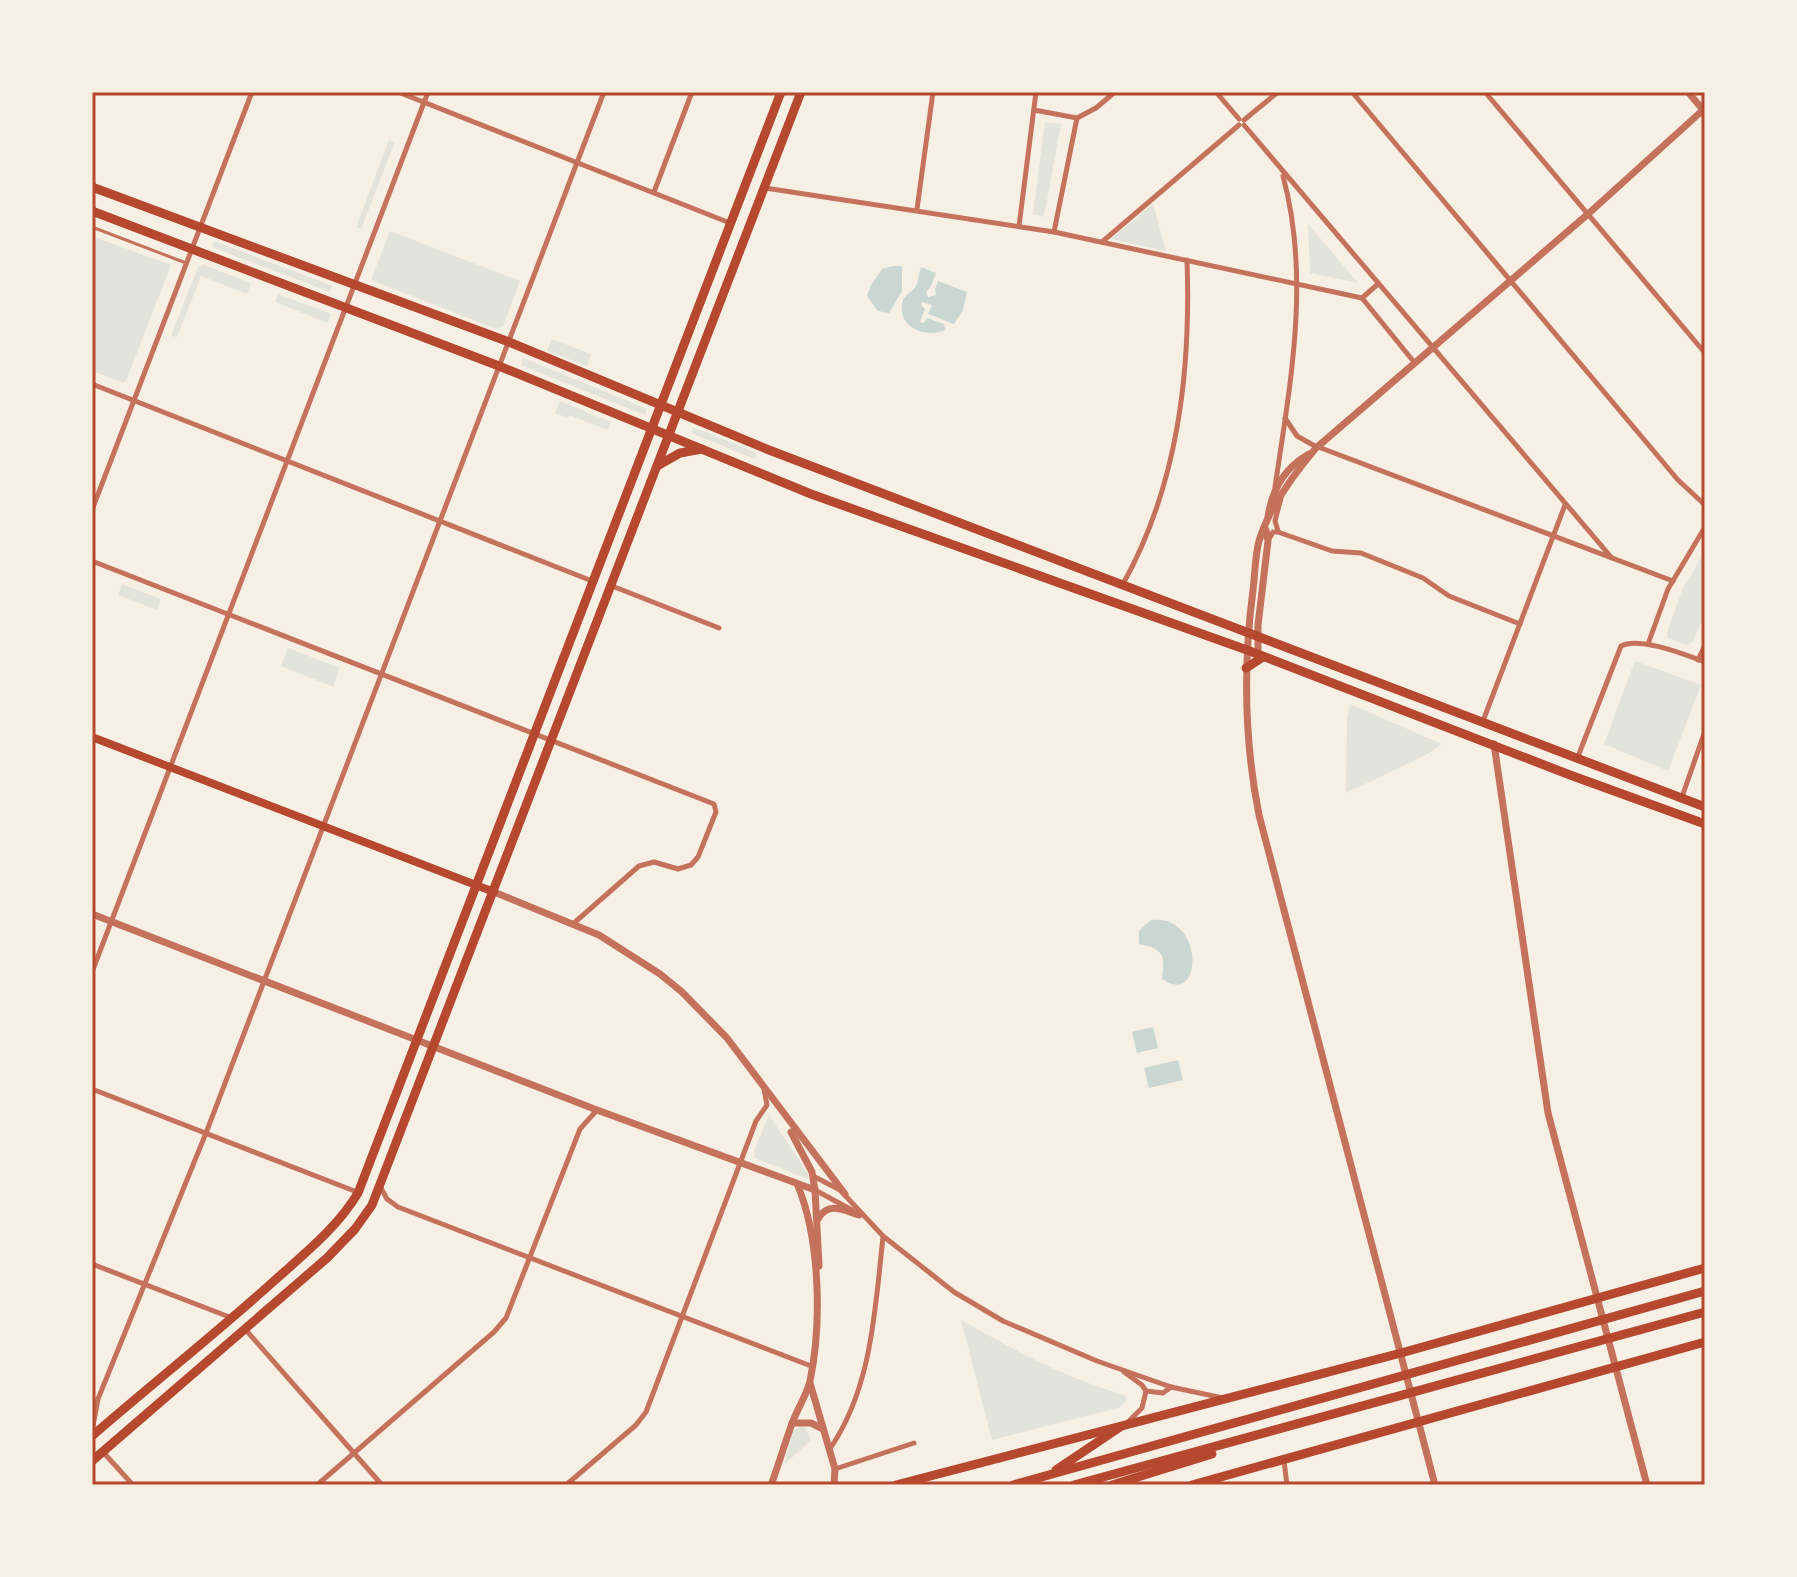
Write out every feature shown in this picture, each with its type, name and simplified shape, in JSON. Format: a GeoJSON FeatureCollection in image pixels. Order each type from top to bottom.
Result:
{"type":"FeatureCollection","features":[{"type":"Feature","properties":{"kind":"main road"},"geometry":{"type":"LineString","coordinates":[[92,1433],[232,1318],[317,1242],[338,1221],[358,1193],[781,92]]}},
{"type":"Feature","properties":{"kind":"main road"},"geometry":{"type":"LineString","coordinates":[[92,1461],[343,1242],[366,1215],[380,1187],[801,92]]}},
{"type":"Feature","properties":{"kind":"main road"},"geometry":{"type":"LineString","coordinates":[[92,187],[509,342],[769,450],[1705,807]]}},
{"type":"Feature","properties":{"kind":"main road"},"geometry":{"type":"LineString","coordinates":[[92,211],[499,366],[811,494],[1247,650],[1705,824]]}},
{"type":"Feature","properties":{"kind":"main road"},"geometry":{"type":"LineString","coordinates":[[731,223],[735,225],[737,240],[734,265]]}},
{"type":"Feature","properties":{"kind":"main road"},"geometry":{"type":"LineString","coordinates":[[657,466],[680,453],[705,448]]}},
{"type":"Feature","properties":{"kind":"main road"},"geometry":{"type":"LineString","coordinates":[[1246,668],[1261,656]]}},
{"type":"Feature","properties":{"kind":"main road"},"geometry":{"type":"LineString","coordinates":[[1494,744],[1509,736],[1519,736]]}},
{"type":"Feature","properties":{"kind":"main road"},"geometry":{"type":"LineString","coordinates":[[92,737],[494,892]]}},
{"type":"Feature","properties":{"kind":"main road"},"geometry":{"type":"LineString","coordinates":[[896,1485],[1224,1398],[1402,1356],[1705,1268]]}},
{"type":"Feature","properties":{"kind":"main road"},"geometry":{"type":"LineString","coordinates":[[1013,1485],[1705,1291]]}},
{"type":"Feature","properties":{"kind":"main road"},"geometry":{"type":"LineString","coordinates":[[1074,1485],[1705,1312]]}},
{"type":"Feature","properties":{"kind":"main road"},"geometry":{"type":"LineString","coordinates":[[1192,1485],[1614,1361],[1705,1342]]}},
{"type":"Feature","properties":{"kind":"main road"},"geometry":{"type":"LineString","coordinates":[[1047,1476],[1126,1423]]}},
{"type":"Feature","properties":{"kind":"main road"},"geometry":{"type":"LineString","coordinates":[[1112,1485],[1201,1458],[1235,1442]]}},
{"type":"Feature","properties":{"kind":"street"},"geometry":{"type":"LineString","coordinates":[[92,510],[252,92]]}},
{"type":"Feature","properties":{"kind":"street"},"geometry":{"type":"LineString","coordinates":[[398,92],[731,223]]}},
{"type":"Feature","properties":{"kind":"street"},"geometry":{"type":"LineString","coordinates":[[92,972],[428,92]]}},
{"type":"Feature","properties":{"kind":"street"},"geometry":{"type":"LineString","coordinates":[[92,1433],[98,1399],[206,1133],[604,92]]}},
{"type":"Feature","properties":{"kind":"street"},"geometry":{"type":"LineString","coordinates":[[654,192],[692,92]]}},
{"type":"Feature","properties":{"kind":"street"},"geometry":{"type":"LineString","coordinates":[[917,209],[933,92]]}},
{"type":"Feature","properties":{"kind":"street"},"geometry":{"type":"LineString","coordinates":[[1019,226],[1036,92]]}},
{"type":"Feature","properties":{"kind":"street"},"geometry":{"type":"LineString","coordinates":[[1034,110],[1077,118],[1096,108],[1115,92]]}},
{"type":"Feature","properties":{"kind":"street"},"geometry":{"type":"LineString","coordinates":[[1216,92],[1611,557]]}},
{"type":"Feature","properties":{"kind":"street"},"geometry":{"type":"LineString","coordinates":[[1102,242],[1278,92]]}},
{"type":"Feature","properties":{"kind":"street"},"geometry":{"type":"LineString","coordinates":[[1352,92],[1678,480],[1705,505]]}},
{"type":"Feature","properties":{"kind":"street"},"geometry":{"type":"LineString","coordinates":[[1485,92],[1705,353]]}},
{"type":"Feature","properties":{"kind":"street"},"geometry":{"type":"LineString","coordinates":[[1261,656],[1253,634],[1259,541],[1293,463],[1316,448],[1704,112],[1688,92]]}},
{"type":"Feature","properties":{"kind":"street"},"geometry":{"type":"LineString","coordinates":[[1054,232],[1077,118]]}},
{"type":"Feature","properties":{"kind":"street"},"geometry":{"type":"LineString","coordinates":[[1278,532],[1275,521],[1294,349],[1297,284],[1296,239],[1282,171]]}},
{"type":"Feature","properties":{"kind":"street"},"geometry":{"type":"LineString","coordinates":[[764,188],[1054,232],[1362,298],[1414,362]]}},
{"type":"Feature","properties":{"kind":"street"},"geometry":{"type":"LineString","coordinates":[[1123,584],[1150,529],[1175,441],[1183,399],[1188,338],[1187,260]]}},
{"type":"Feature","properties":{"kind":"street"},"geometry":{"type":"LineString","coordinates":[[1362,298],[1378,284]]}},
{"type":"Feature","properties":{"kind":"street"},"geometry":{"type":"LineString","coordinates":[[92,384],[593,581]]}},
{"type":"Feature","properties":{"kind":"street"},"geometry":{"type":"LineString","coordinates":[[1285,418],[1297,436],[1316,448],[1673,581]]}},
{"type":"Feature","properties":{"kind":"street"},"geometry":{"type":"LineString","coordinates":[[1483,722],[1565,505]]}},
{"type":"Feature","properties":{"kind":"street"},"geometry":{"type":"LineString","coordinates":[[1648,644],[1673,581],[1705,527]]}},
{"type":"Feature","properties":{"kind":"street"},"geometry":{"type":"LineString","coordinates":[[1266,528],[1268,541],[1246,668],[1248,743],[1259,815],[1435,1485]]}},
{"type":"Feature","properties":{"kind":"street"},"geometry":{"type":"LineString","coordinates":[[1268,541],[1273,532],[1278,532],[1332,551],[1361,553],[1423,578],[1449,596],[1520,624]]}},
{"type":"Feature","properties":{"kind":"street"},"geometry":{"type":"LineString","coordinates":[[92,561],[553,739],[716,806],[698,857],[691,865],[678,869],[650,862],[639,866],[574,923]]}},
{"type":"Feature","properties":{"kind":"street"},"geometry":{"type":"LineString","coordinates":[[612,586],[719,628]]}},
{"type":"Feature","properties":{"kind":"street"},"geometry":{"type":"LineString","coordinates":[[1577,759],[1618,649],[1629,642],[1648,644],[1705,662]]}},
{"type":"Feature","properties":{"kind":"street"},"geometry":{"type":"LineString","coordinates":[[1698,660],[1705,645]]}},
{"type":"Feature","properties":{"kind":"street"},"geometry":{"type":"LineString","coordinates":[[1681,798],[1705,731]]}},
{"type":"Feature","properties":{"kind":"street"},"geometry":{"type":"LineString","coordinates":[[1494,744],[1548,1113],[1647,1485]]}},
{"type":"Feature","properties":{"kind":"street"},"geometry":{"type":"LineString","coordinates":[[494,892],[574,923],[623,949],[660,974],[727,1038],[785,1118],[883,1236],[954,1292],[990,1314],[1058,1345],[1171,1387],[1224,1398]]}},
{"type":"Feature","properties":{"kind":"street"},"geometry":{"type":"LineString","coordinates":[[92,914],[597,1110],[815,1190],[840,1202],[872,1224]]}},
{"type":"Feature","properties":{"kind":"street"},"geometry":{"type":"LineString","coordinates":[[566,1485],[643,1416],[756,1121],[767,1105],[762,1084]]}},
{"type":"Feature","properties":{"kind":"street"},"geometry":{"type":"LineString","coordinates":[[92,1089],[358,1193]]}},
{"type":"Feature","properties":{"kind":"street"},"geometry":{"type":"LineString","coordinates":[[767,1105],[780,1110]]}},
{"type":"Feature","properties":{"kind":"street"},"geometry":{"type":"LineString","coordinates":[[317,1485],[494,1332],[506,1318],[580,1129],[597,1110]]}},
{"type":"Feature","properties":{"kind":"street"},"geometry":{"type":"LineString","coordinates":[[785,1118],[812,1176],[815,1190],[819,1269],[815,1268]]}},
{"type":"Feature","properties":{"kind":"street"},"geometry":{"type":"LineString","coordinates":[[812,1176],[845,1194]]}},
{"type":"Feature","properties":{"kind":"street"},"geometry":{"type":"LineString","coordinates":[[798,1186],[819,1294],[810,1383],[835,1469],[834,1485]]}},
{"type":"Feature","properties":{"kind":"street"},"geometry":{"type":"LineString","coordinates":[[380,1187],[387,1199],[398,1207],[811,1366]]}},
{"type":"Feature","properties":{"kind":"street"},"geometry":{"type":"LineString","coordinates":[[817,1221],[824,1210],[831,1207],[859,1215]]}},
{"type":"Feature","properties":{"kind":"street"},"geometry":{"type":"LineString","coordinates":[[829,1450],[846,1420],[869,1353],[883,1236]]}},
{"type":"Feature","properties":{"kind":"street"},"geometry":{"type":"LineString","coordinates":[[92,1264],[232,1318]]}},
{"type":"Feature","properties":{"kind":"street"},"geometry":{"type":"LineString","coordinates":[[244,1328],[382,1485]]}},
{"type":"Feature","properties":{"kind":"street"},"geometry":{"type":"LineString","coordinates":[[1117,1368],[1135,1379],[1146,1391],[1163,1393],[1171,1387]]}},
{"type":"Feature","properties":{"kind":"street"},"geometry":{"type":"LineString","coordinates":[[771,1485],[792,1423],[810,1383]]}},
{"type":"Feature","properties":{"kind":"street"},"geometry":{"type":"LineString","coordinates":[[1126,1423],[1142,1408],[1146,1391],[1160,1383]]}},
{"type":"Feature","properties":{"kind":"street"},"geometry":{"type":"LineString","coordinates":[[792,1423],[811,1423],[823,1429]]}},
{"type":"Feature","properties":{"kind":"street"},"geometry":{"type":"LineString","coordinates":[[835,1469],[914,1443]]}},
{"type":"Feature","properties":{"kind":"street"},"geometry":{"type":"LineString","coordinates":[[103,1452],[133,1485]]}},
{"type":"Feature","properties":{"kind":"street"},"geometry":{"type":"LineString","coordinates":[[1284,1460],[1287,1485]]}},
{"type":"Feature","properties":{"kind":"lane"},"geometry":{"type":"LineString","coordinates":[[92,227],[186,263]]}},
{"type":"Feature","properties":{"kind":"shaded area"},"geometry":{"type":"Polygon","coordinates":[[[1045,122],[1061,124],[1044,217],[1033,214],[1045,122]]]}},
{"type":"Feature","properties":{"kind":"shaded area"},"geometry":{"type":"Polygon","coordinates":[[[389,140],[395,142],[361,229],[356,227],[389,140]]]}},
{"type":"Feature","properties":{"kind":"shaded area"},"geometry":{"type":"Polygon","coordinates":[[[1153,204],[1166,251],[1111,239],[1153,204]]]}},
{"type":"Feature","properties":{"kind":"shaded area"},"geometry":{"type":"Polygon","coordinates":[[[1308,224],[1358,283],[1310,273],[1308,224]]]}},
{"type":"Feature","properties":{"kind":"shaded area"},"geometry":{"type":"Polygon","coordinates":[[[390,231],[520,281],[503,326],[496,329],[371,280],[390,231]]]}},
{"type":"Feature","properties":{"kind":"shaded area"},"geometry":{"type":"Polygon","coordinates":[[[92,236],[171,265],[123,383],[92,371],[92,236]]]}},
{"type":"Feature","properties":{"kind":"shaded area"},"geometry":{"type":"Polygon","coordinates":[[[214,241],[333,286],[330,292],[212,247],[214,241]]]}},
{"type":"Feature","properties":{"kind":"shaded area"},"geometry":{"type":"Polygon","coordinates":[[[204,265],[251,283],[247,294],[201,276],[177,337],[171,336],[198,267],[204,265]]]}},
{"type":"Feature","properties":{"kind":"shaded area"},"geometry":{"type":"Polygon","coordinates":[[[902,266],[902,291],[889,313],[878,311],[867,296],[882,269],[902,266]]]}},
{"type":"Feature","properties":{"kind":"shaded area"},"geometry":{"type":"Polygon","coordinates":[[[921,267],[936,273],[926,291],[928,297],[936,295],[938,281],[967,292],[963,310],[954,324],[928,314],[932,305],[922,302],[925,309],[920,322],[924,323],[927,318],[944,324],[945,330],[921,332],[908,324],[904,317],[903,300],[916,286],[921,267]]]}},
{"type":"Feature","properties":{"kind":"shaded area"},"geometry":{"type":"Polygon","coordinates":[[[278,294],[331,314],[328,323],[275,302],[278,294]]]}},
{"type":"Feature","properties":{"kind":"shaded area"},"geometry":{"type":"Polygon","coordinates":[[[552,339],[591,354],[587,366],[547,351],[552,339]]]}},
{"type":"Feature","properties":{"kind":"shaded area"},"geometry":{"type":"Polygon","coordinates":[[[523,358],[647,409],[645,415],[521,365],[523,358]]]}},
{"type":"Feature","properties":{"kind":"shaded area"},"geometry":{"type":"Polygon","coordinates":[[[560,401],[611,422],[608,430],[555,413],[560,401]]]}},
{"type":"Feature","properties":{"kind":"shaded area"},"geometry":{"type":"Polygon","coordinates":[[[693,427],[757,453],[755,459],[691,433],[693,427]]]}},
{"type":"Feature","properties":{"kind":"shaded area"},"geometry":{"type":"Polygon","coordinates":[[[1705,551],[1705,616],[1692,642],[1686,645],[1668,638],[1667,633],[1682,590],[1705,551]]]}},
{"type":"Feature","properties":{"kind":"shaded area"},"geometry":{"type":"Polygon","coordinates":[[[122,584],[161,599],[157,610],[118,595],[122,584]]]}},
{"type":"Feature","properties":{"kind":"shaded area"},"geometry":{"type":"Polygon","coordinates":[[[288,648],[340,668],[333,687],[281,666],[288,648]]]}},
{"type":"Feature","properties":{"kind":"shaded area"},"geometry":{"type":"Polygon","coordinates":[[[1635,661],[1701,685],[1668,771],[1604,744],[1635,661]]]}},
{"type":"Feature","properties":{"kind":"shaded area"},"geometry":{"type":"Polygon","coordinates":[[[1350,704],[1442,744],[1424,756],[1346,793],[1350,704]]]}},
{"type":"Feature","properties":{"kind":"shaded area"},"geometry":{"type":"Polygon","coordinates":[[[1151,920],[1169,922],[1181,930],[1189,943],[1191,971],[1186,981],[1176,985],[1162,979],[1161,955],[1154,948],[1139,944],[1139,931],[1151,920]]]}},
{"type":"Feature","properties":{"kind":"shaded area"},"geometry":{"type":"Polygon","coordinates":[[[1153,1027],[1158,1048],[1137,1053],[1132,1032],[1153,1027]]]}},
{"type":"Feature","properties":{"kind":"shaded area"},"geometry":{"type":"Polygon","coordinates":[[[1178,1060],[1183,1080],[1149,1088],[1144,1068],[1178,1060]]]}},
{"type":"Feature","properties":{"kind":"shaded area"},"geometry":{"type":"Polygon","coordinates":[[[769,1115],[808,1174],[808,1179],[755,1158],[754,1151],[769,1115]]]}},
{"type":"Feature","properties":{"kind":"shaded area"},"geometry":{"type":"Polygon","coordinates":[[[961,1320],[1040,1362],[1124,1395],[1127,1400],[1121,1407],[992,1440],[961,1320]]]}},
{"type":"Feature","properties":{"kind":"shaded area"},"geometry":{"type":"Polygon","coordinates":[[[805,1427],[811,1440],[784,1465],[793,1430],[805,1427]]]}}]}
